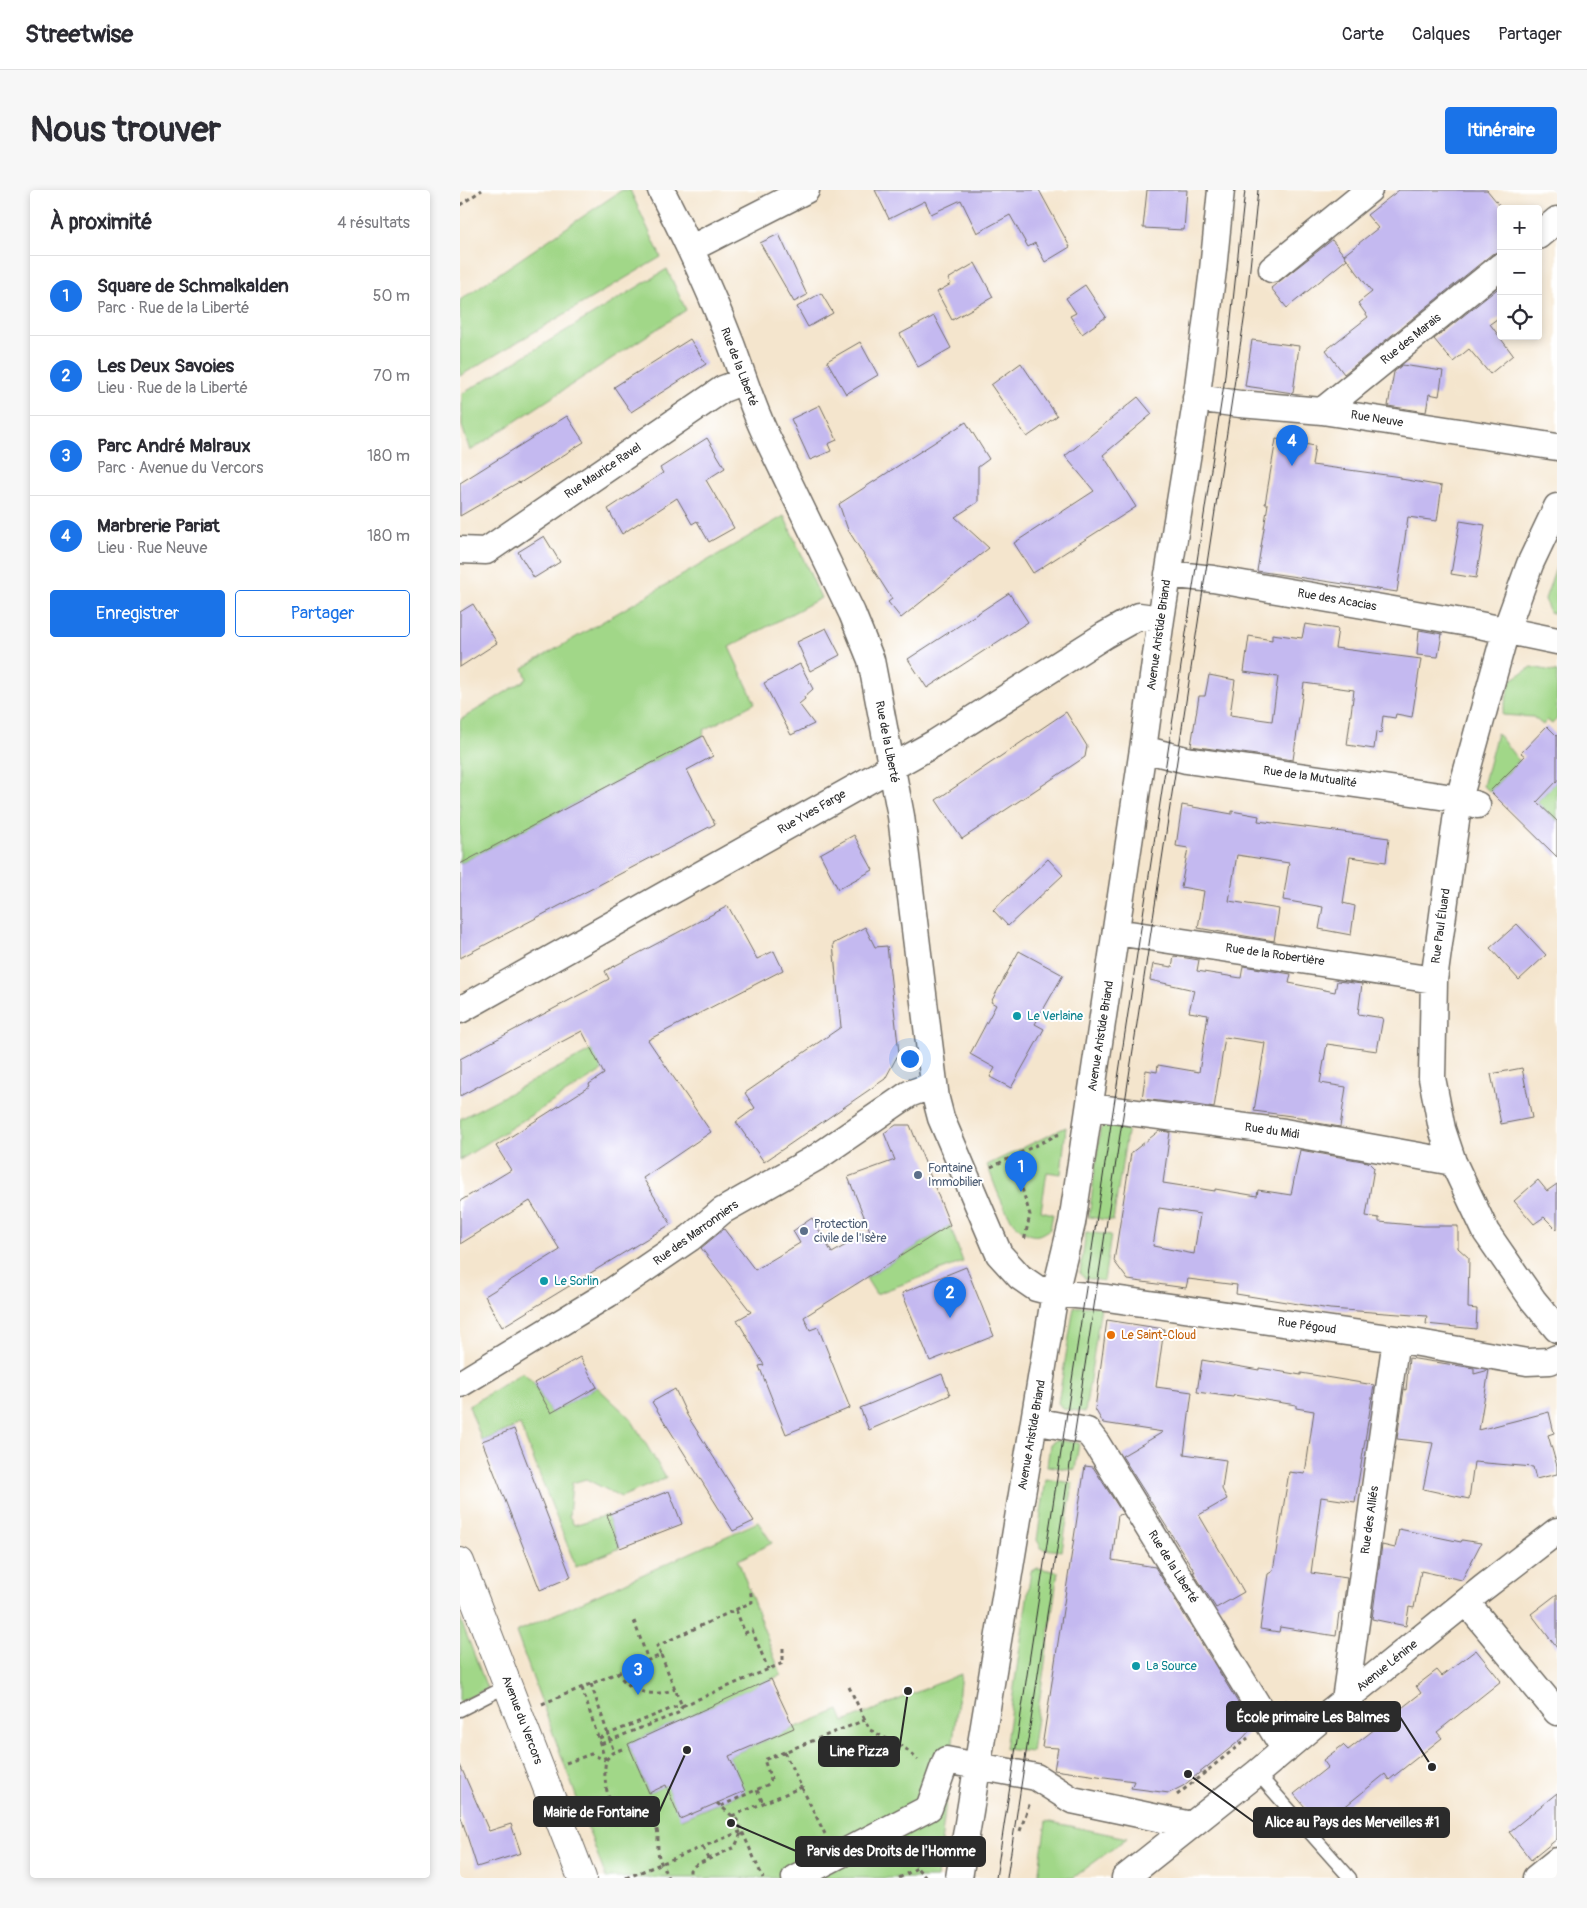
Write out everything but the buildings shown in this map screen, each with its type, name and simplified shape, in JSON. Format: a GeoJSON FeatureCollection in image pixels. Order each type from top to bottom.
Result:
{"type":"FeatureCollection","features":[{"type":"Feature","properties":{"kind":"street","name":"Rue de la Liberté"},"geometry":{"type":"LineString","coordinates":[[661,190],[690,249],[730,343],[764,431],[852,614],[871,660],[901,816],[933,1085],[940,1118],[999,1254],[1020,1278],[1036,1288],[1056,1293]]}},
{"type":"Feature","properties":{"kind":"street"},"geometry":{"type":"LineString","coordinates":[[690,249],[806,190]]}},
{"type":"Feature","properties":{"kind":"street","name":"Avenue Aristide Briand"},"geometry":{"type":"LineString","coordinates":[[959,1878],[1056,1293],[1072,1224],[1143,749],[1160,618],[1196,398],[1213,270],[1221,190]]}},
{"type":"Feature","properties":{"kind":"street"},"geometry":{"type":"LineString","coordinates":[[1272,270],[1369,190]]}},
{"type":"Feature","properties":{"kind":"street"},"geometry":{"type":"LineString","coordinates":[[1542,233],[1557,220]]}},
{"type":"Feature","properties":{"kind":"street","name":"Rue des Marais"},"geometry":{"type":"LineString","coordinates":[[1322,411],[1497,269]]}},
{"type":"Feature","properties":{"kind":"street","name":"Rue Maurice Ravel"},"geometry":{"type":"LineString","coordinates":[[460,550],[486,551],[724,389],[744,381]]}},
{"type":"Feature","properties":{"kind":"street","name":"Rue Neuve"},"geometry":{"type":"LineString","coordinates":[[1196,398],[1322,411],[1557,447]]}},
{"type":"Feature","properties":{"kind":"street","name":"Rue Paul Éluard"},"geometry":{"type":"LineString","coordinates":[[1557,507],[1530,564],[1506,630],[1468,802],[1434,980],[1432,1078],[1442,1129],[1453,1162],[1486,1232],[1534,1300],[1557,1328]]}},
{"type":"Feature","properties":{"kind":"street","name":"Rue des Acacias"},"geometry":{"type":"LineString","coordinates":[[1168,574],[1213,579],[1506,630],[1557,641]]}},
{"type":"Feature","properties":{"kind":"street","name":"Rue Yves Farge"},"geometry":{"type":"LineString","coordinates":[[460,1010],[936,742],[1105,635],[1139,616],[1160,618]]}},
{"type":"Feature","properties":{"kind":"street","name":"Rue de la Mutualité"},"geometry":{"type":"LineString","coordinates":[[1143,749],[1186,760],[1468,802]]}},
{"type":"Feature","properties":{"kind":"street","name":"Rue de la Robertière"},"geometry":{"type":"LineString","coordinates":[[1116,932],[1434,980]]}},
{"type":"Feature","properties":{"kind":"street","name":"Rue des Marronniers"},"geometry":{"type":"LineString","coordinates":[[460,1384],[608,1294],[690,1238],[722,1211],[818,1156],[910,1094],[933,1085]]}},
{"type":"Feature","properties":{"kind":"street","name":"Rue du Midi"},"geometry":{"type":"LineString","coordinates":[[1090,1107],[1284,1132],[1453,1162]]}},
{"type":"Feature","properties":{"kind":"street","name":"Rue Pégoud"},"geometry":{"type":"LineString","coordinates":[[1056,1293],[1107,1298],[1396,1339],[1527,1362],[1550,1361],[1557,1358]]}},
{"type":"Feature","properties":{"kind":"street","name":"Rue des Alliés"},"geometry":{"type":"LineString","coordinates":[[1345,1700],[1396,1339]]}},
{"type":"Feature","properties":{"kind":"street","name":"Rue de la Liberté"},"geometry":{"type":"LineString","coordinates":[[1034,1421],[1087,1431],[1097,1444],[1285,1750]]}},
{"type":"Feature","properties":{"kind":"street","name":"Avenue Lénine"},"geometry":{"type":"LineString","coordinates":[[1125,1878],[1257,1773],[1314,1724],[1557,1531]]}},
{"type":"Feature","properties":{"kind":"street","name":"Avenue du Vercors"},"geometry":{"type":"LineString","coordinates":[[460,1562],[582,1878]]}},
{"type":"Feature","properties":{"kind":"street"},"geometry":{"type":"LineString","coordinates":[[1466,1602],[1557,1712]]}},
{"type":"Feature","properties":{"kind":"street"},"geometry":{"type":"LineString","coordinates":[[795,1878],[929,1808],[946,1760],[1036,1777],[1072,1800],[1191,1825]]}},
{"type":"Feature","properties":{"kind":"street"},"geometry":{"type":"LineString","coordinates":[[1536,1878],[1557,1861]]}},
{"type":"Feature","properties":{"kind":"lane"},"geometry":{"type":"LineString","coordinates":[[460,1710],[508,1685]]}},
{"type":"Feature","properties":{"kind":"lane"},"geometry":{"type":"LineString","coordinates":[[1257,1773],[1350,1878]]}},
{"type":"Feature","properties":{"kind":"path"},"geometry":{"type":"LineString","coordinates":[[460,205],[482,190]]}},
{"type":"Feature","properties":{"kind":"path"},"geometry":{"type":"LineString","coordinates":[[965,1178],[1013,1158],[1065,1131]]}},
{"type":"Feature","properties":{"kind":"path"},"geometry":{"type":"LineString","coordinates":[[1013,1158],[1030,1215],[1023,1243]]}},
{"type":"Feature","properties":{"kind":"path"},"geometry":{"type":"LineString","coordinates":[[682,1706],[657,1646],[752,1602],[750,1588]]}},
{"type":"Feature","properties":{"kind":"path"},"geometry":{"type":"LineString","coordinates":[[736,1610],[745,1633],[752,1630],[768,1669]]}},
{"type":"Feature","properties":{"kind":"path"},"geometry":{"type":"LineString","coordinates":[[634,1622],[648,1660]]}},
{"type":"Feature","properties":{"kind":"path"},"geometry":{"type":"LineString","coordinates":[[599,1738],[675,1706],[682,1706],[783,1663],[784,1645]]}},
{"type":"Feature","properties":{"kind":"path"},"geometry":{"type":"LineString","coordinates":[[519,1716],[661,1654]]}},
{"type":"Feature","properties":{"kind":"path"},"geometry":{"type":"LineString","coordinates":[[617,1673],[622,1680],[640,1692],[658,1694],[675,1689]]}},
{"type":"Feature","properties":{"kind":"path"},"geometry":{"type":"LineString","coordinates":[[591,1684],[614,1752]]}},
{"type":"Feature","properties":{"kind":"path"},"geometry":{"type":"LineString","coordinates":[[849,1687],[870,1730],[906,1749],[939,1782]]}},
{"type":"Feature","properties":{"kind":"path"},"geometry":{"type":"LineString","coordinates":[[582,1688],[606,1760],[606,1786],[611,1803],[618,1810],[644,1815],[654,1823],[659,1835],[658,1856],[668,1878]]}},
{"type":"Feature","properties":{"kind":"path"},"geometry":{"type":"LineString","coordinates":[[601,1744],[678,1713],[682,1706]]}},
{"type":"Feature","properties":{"kind":"path"},"geometry":{"type":"LineString","coordinates":[[1152,1816],[1259,1729],[1255,1718],[1263,1713]]}},
{"type":"Feature","properties":{"kind":"path"},"geometry":{"type":"LineString","coordinates":[[721,1806],[769,1784],[771,1779],[764,1760],[865,1720]]}},
{"type":"Feature","properties":{"kind":"path"},"geometry":{"type":"LineString","coordinates":[[606,1760],[614,1752],[622,1749]]}},
{"type":"Feature","properties":{"kind":"path"},"geometry":{"type":"LineString","coordinates":[[784,1752],[836,1857]]}},
{"type":"Feature","properties":{"kind":"path"},"geometry":{"type":"LineString","coordinates":[[566,1764],[591,1754],[606,1760]]}},
{"type":"Feature","properties":{"kind":"path"},"geometry":{"type":"LineString","coordinates":[[732,1816],[802,1787]]}},
{"type":"Feature","properties":{"kind":"path"},"geometry":{"type":"LineString","coordinates":[[757,1790],[763,1803]]}},
{"type":"Feature","properties":{"kind":"path"},"geometry":{"type":"LineString","coordinates":[[717,1803],[737,1820],[763,1878]]}},
{"type":"Feature","properties":{"kind":"path"},"geometry":{"type":"LineString","coordinates":[[895,1827],[910,1851],[917,1868],[926,1878]]}},
{"type":"Feature","properties":{"kind":"path"},"geometry":{"type":"LineString","coordinates":[[626,1878],[742,1831]]}},
{"type":"Feature","properties":{"kind":"path"},"geometry":{"type":"LineString","coordinates":[[690,1878],[690,1870],[694,1866],[735,1847],[742,1831]]}},
{"type":"Feature","properties":{"kind":"path"},"geometry":{"type":"LineString","coordinates":[[703,1848],[708,1859]]}},
{"type":"Feature","properties":{"kind":"path"},"geometry":{"type":"LineString","coordinates":[[899,1878],[917,1868]]}},
{"type":"Feature","properties":{"kind":"green space"},"geometry":{"type":"Polygon","coordinates":[[[622,190],[630,190],[661,257],[460,376],[460,300],[622,190]]]}},
{"type":"Feature","properties":{"kind":"green space"},"geometry":{"type":"Polygon","coordinates":[[[667,269],[686,310],[470,451],[462,426],[462,394],[667,269]]]}},
{"type":"Feature","properties":{"kind":"green space"},"geometry":{"type":"Polygon","coordinates":[[[784,516],[821,598],[729,647],[755,703],[704,730],[703,736],[460,864],[460,720],[527,679],[523,668],[784,516]]]}},
{"type":"Feature","properties":{"kind":"green space"},"geometry":{"type":"Polygon","coordinates":[[[1557,565],[1557,614],[1549,612],[1545,599],[1557,565]]]}},
{"type":"Feature","properties":{"kind":"green space"},"geometry":{"type":"Polygon","coordinates":[[[1532,667],[1557,672],[1557,719],[1552,724],[1547,720],[1543,725],[1533,717],[1502,715],[1511,680],[1532,667]]]}},
{"type":"Feature","properties":{"kind":"green space"},"geometry":{"type":"Polygon","coordinates":[[[1497,733],[1519,761],[1490,791],[1483,786],[1497,733]]]}},
{"type":"Feature","properties":{"kind":"green space"},"geometry":{"type":"Polygon","coordinates":[[[1557,781],[1557,821],[1537,802],[1557,781]]]}},
{"type":"Feature","properties":{"kind":"green space"},"geometry":{"type":"Polygon","coordinates":[[[592,1050],[603,1070],[460,1160],[460,1119],[592,1050]]]}},
{"type":"Feature","properties":{"kind":"green space"},"geometry":{"type":"Polygon","coordinates":[[[1107,1122],[1128,1126],[1113,1221],[1089,1217],[1100,1130],[1107,1122]]]}},
{"type":"Feature","properties":{"kind":"green space"},"geometry":{"type":"Polygon","coordinates":[[[1066,1127],[1061,1174],[1047,1172],[1041,1211],[1053,1214],[1050,1229],[1039,1235],[1032,1235],[1023,1231],[1009,1216],[987,1165],[1066,1127]]]}},
{"type":"Feature","properties":{"kind":"green space"},"geometry":{"type":"Polygon","coordinates":[[[950,1225],[963,1262],[876,1294],[866,1278],[950,1225]]]}},
{"type":"Feature","properties":{"kind":"green space"},"geometry":{"type":"Polygon","coordinates":[[[1086,1232],[1111,1235],[1104,1281],[1084,1278],[1080,1273],[1086,1232]]]}},
{"type":"Feature","properties":{"kind":"green space"},"geometry":{"type":"Polygon","coordinates":[[[1101,1306],[1085,1412],[1063,1409],[1058,1403],[1074,1307],[1101,1306]]]}},
{"type":"Feature","properties":{"kind":"green space"},"geometry":{"type":"Polygon","coordinates":[[[523,1372],[534,1383],[551,1413],[597,1387],[631,1419],[666,1478],[621,1497],[586,1479],[572,1483],[569,1516],[574,1525],[607,1515],[620,1548],[576,1567],[520,1425],[482,1441],[469,1406],[523,1372]]]}},
{"type":"Feature","properties":{"kind":"green space"},"geometry":{"type":"Polygon","coordinates":[[[1056,1440],[1079,1443],[1075,1470],[1047,1466],[1050,1444],[1056,1440]]]}},
{"type":"Feature","properties":{"kind":"green space"},"geometry":{"type":"Polygon","coordinates":[[[1046,1479],[1073,1483],[1062,1551],[1042,1549],[1037,1540],[1046,1479]]]}},
{"type":"Feature","properties":{"kind":"green space"},"geometry":{"type":"Polygon","coordinates":[[[758,1522],[772,1543],[738,1560],[781,1675],[628,1744],[649,1793],[666,1785],[681,1819],[744,1792],[729,1756],[839,1710],[844,1722],[961,1674],[937,1878],[606,1878],[516,1632],[758,1522]]]}},
{"type":"Feature","properties":{"kind":"green space"},"geometry":{"type":"Polygon","coordinates":[[[1038,1568],[1058,1572],[1032,1752],[1005,1749],[1031,1571],[1038,1568]]]}},
{"type":"Feature","properties":{"kind":"green space"},"geometry":{"type":"Polygon","coordinates":[[[460,1618],[487,1688],[460,1702],[460,1618]]]}},
{"type":"Feature","properties":{"kind":"green space"},"geometry":{"type":"Polygon","coordinates":[[[1046,1821],[1127,1838],[1073,1878],[1038,1878],[1046,1821]]]}},
{"type":"Feature","properties":{"kind":"tram line"},"geometry":{"type":"LineString","coordinates":[[996,1878],[1224,384],[1245,190]]}},
{"type":"Feature","properties":{"kind":"tram line"},"geometry":{"type":"LineString","coordinates":[[1007,1878],[1246,307],[1258,190]]}},
{"type":"Feature","properties":{"kind":"place","name":"Marbrerie Pariat"},"geometry":{"type":"Point","coordinates":[1292,466]}},
{"type":"Feature","properties":{"kind":"place","name":"Le Verlaine"},"geometry":{"type":"Point","coordinates":[1017,1016]}},
{"type":"Feature","properties":{"kind":"place","name":"Fontaine Immobilier"},"geometry":{"type":"Point","coordinates":[918,1175]}},
{"type":"Feature","properties":{"kind":"place","name":"Square de Schmalkalden"},"geometry":{"type":"Point","coordinates":[1021,1192]}},
{"type":"Feature","properties":{"kind":"place","name":"Protection civile de l'Isère"},"geometry":{"type":"Point","coordinates":[804,1231]}},
{"type":"Feature","properties":{"kind":"place","name":"Le Sorlin"},"geometry":{"type":"Point","coordinates":[544,1281]}},
{"type":"Feature","properties":{"kind":"place","name":"Les Deux Savoies"},"geometry":{"type":"Point","coordinates":[950,1318]}},
{"type":"Feature","properties":{"kind":"place","name":"Le Saint-Cloud"},"geometry":{"type":"Point","coordinates":[1111,1335]}},
{"type":"Feature","properties":{"kind":"place","name":"La Source"},"geometry":{"type":"Point","coordinates":[1136,1666]}},
{"type":"Feature","properties":{"kind":"place","name":"Line Pizza"},"geometry":{"type":"Point","coordinates":[908,1691]}},
{"type":"Feature","properties":{"kind":"place","name":"Parc André Malraux"},"geometry":{"type":"Point","coordinates":[638,1695]}},
{"type":"Feature","properties":{"kind":"place","name":"Mairie de Fontaine"},"geometry":{"type":"Point","coordinates":[687,1750]}},
{"type":"Feature","properties":{"kind":"place","name":"École primaire Les Balmes"},"geometry":{"type":"Point","coordinates":[1432,1767]}},
{"type":"Feature","properties":{"kind":"place","name":"Alice au Pays des Merveilles #1"},"geometry":{"type":"Point","coordinates":[1188,1774]}},
{"type":"Feature","properties":{"kind":"place","name":"Parvis des Droits de l'Homme"},"geometry":{"type":"Point","coordinates":[731,1823]}}]}
